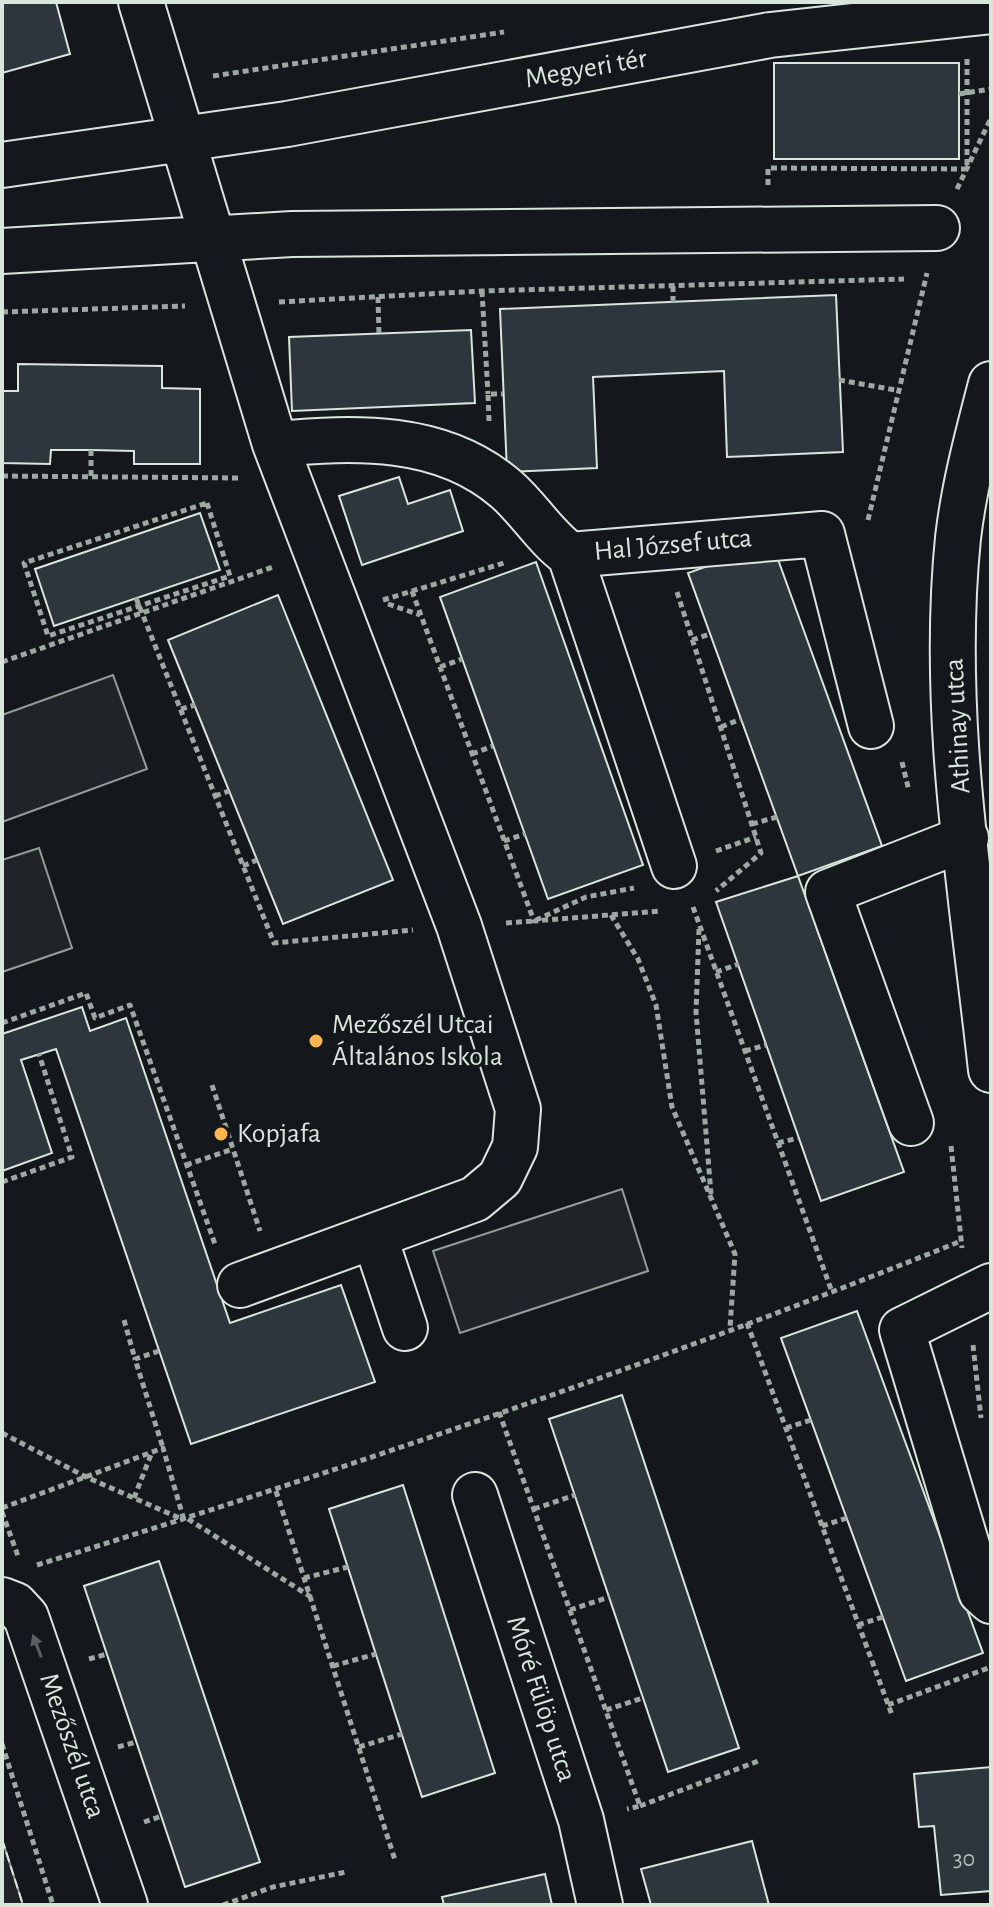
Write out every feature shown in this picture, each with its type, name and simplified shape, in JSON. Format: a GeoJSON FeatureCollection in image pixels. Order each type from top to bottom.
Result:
{"type":"FeatureCollection","features":[{"type":"Feature","properties":{"kind":"street"},"geometry":{"type":"LineString","coordinates":[[141,2],[231,304],[263,461],[317,551],[476,973],[518,1109],[515,1147],[500,1178],[475,1199],[375,1238],[244,1271]]}},
{"type":"Feature","properties":{"kind":"street","name":"Megyeri tér"},"geometry":{"type":"LineString","coordinates":[[2,165],[287,124],[770,35],[991,11]]}},
{"type":"Feature","properties":{"kind":"street"},"geometry":{"type":"LineString","coordinates":[[2,251],[292,234],[937,228]]}},
{"type":"Feature","properties":{"kind":"street","name":"Athinay utca"},"geometry":{"type":"LineString","coordinates":[[991,384],[973,451],[959,536],[953,614],[956,746],[991,1070]]}},
{"type":"Feature","properties":{"kind":"street","name":"Hal József utca"},"geometry":{"type":"LineString","coordinates":[[263,461],[341,438],[424,447],[481,470],[492,478],[528,509],[564,551],[822,534],[871,726]]}},
{"type":"Feature","properties":{"kind":"street"},"geometry":{"type":"LineString","coordinates":[[564,551],[682,882]]}},
{"type":"Feature","properties":{"kind":"street"},"geometry":{"type":"LineString","coordinates":[[911,1123],[828,892],[966,838]]}},
{"type":"Feature","properties":{"kind":"street"},"geometry":{"type":"LineString","coordinates":[[375,1238],[405,1328]]}},
{"type":"Feature","properties":{"kind":"street"},"geometry":{"type":"LineString","coordinates":[[991,1286],[902,1330],[981,1592],[991,1601]]}},
{"type":"Feature","properties":{"kind":"street","name":"Móré Fülöp utca"},"geometry":{"type":"LineString","coordinates":[[475,1495],[581,1820],[600,1905]]}},
{"type":"Feature","properties":{"kind":"street","name":"Mezőszél utca"},"geometry":{"type":"LineString","coordinates":[[2,1600],[15,1605],[26,1617],[125,1905]]}},
{"type":"Feature","properties":{"kind":"path"},"geometry":{"type":"LineString","coordinates":[[165,83],[506,32]]}},
{"type":"Feature","properties":{"kind":"path"},"geometry":{"type":"LineString","coordinates":[[769,230],[768,168],[967,169],[967,51]]}},
{"type":"Feature","properties":{"kind":"path"},"geometry":{"type":"LineString","coordinates":[[959,94],[991,89]]}},
{"type":"Feature","properties":{"kind":"path"},"geometry":{"type":"LineString","coordinates":[[2,312],[482,291],[926,279]]}},
{"type":"Feature","properties":{"kind":"path"},"geometry":{"type":"LineString","coordinates":[[673,286],[673,302]]}},
{"type":"Feature","properties":{"kind":"path"},"geometry":{"type":"LineString","coordinates":[[482,291],[488,394]]}},
{"type":"Feature","properties":{"kind":"path"},"geometry":{"type":"LineString","coordinates":[[378,297],[379,334]]}},
{"type":"Feature","properties":{"kind":"path"},"geometry":{"type":"LineString","coordinates":[[839,380],[901,391]]}},
{"type":"Feature","properties":{"kind":"path"},"geometry":{"type":"LineString","coordinates":[[91,450],[91,477]]}},
{"type":"Feature","properties":{"kind":"path"},"geometry":{"type":"LineString","coordinates":[[2,476],[91,477],[263,461]]}},
{"type":"Feature","properties":{"kind":"path"},"geometry":{"type":"LineString","coordinates":[[2,662],[140,609],[230,576],[207,503],[24,563],[48,636],[140,609],[317,551]]}},
{"type":"Feature","properties":{"kind":"path"},"geometry":{"type":"LineString","coordinates":[[421,616],[379,601],[564,551]]}},
{"type":"Feature","properties":{"kind":"path"},"geometry":{"type":"LineString","coordinates":[[412,591],[534,921]]}},
{"type":"Feature","properties":{"kind":"path"},"geometry":{"type":"LineString","coordinates":[[136,598],[274,943],[534,921],[555,912]]}},
{"type":"Feature","properties":{"kind":"path"},"geometry":{"type":"LineString","coordinates":[[692,640],[710,634]]}},
{"type":"Feature","properties":{"kind":"path"},"geometry":{"type":"LineString","coordinates":[[440,667],[462,659]]}},
{"type":"Feature","properties":{"kind":"path"},"geometry":{"type":"LineString","coordinates":[[180,709],[195,705]]}},
{"type":"Feature","properties":{"kind":"path"},"geometry":{"type":"LineString","coordinates":[[721,727],[741,719]]}},
{"type":"Feature","properties":{"kind":"path"},"geometry":{"type":"LineString","coordinates":[[472,754],[493,746]]}},
{"type":"Feature","properties":{"kind":"path"},"geometry":{"type":"LineString","coordinates":[[215,796],[229,791]]}},
{"type":"Feature","properties":{"kind":"path"},"geometry":{"type":"LineString","coordinates":[[752,824],[777,817]]}},
{"type":"Feature","properties":{"kind":"path"},"geometry":{"type":"LineString","coordinates":[[504,841],[525,834]]}},
{"type":"Feature","properties":{"kind":"path"},"geometry":{"type":"LineString","coordinates":[[243,866],[257,860]]}},
{"type":"Feature","properties":{"kind":"path"},"geometry":{"type":"LineString","coordinates":[[682,882],[832,1292]]}},
{"type":"Feature","properties":{"kind":"path"},"geometry":{"type":"LineString","coordinates":[[611,915],[638,959],[656,1005],[672,1107],[735,1254],[730,1329]]}},
{"type":"Feature","properties":{"kind":"path"},"geometry":{"type":"LineString","coordinates":[[699,923],[696,1012],[711,1199]]}},
{"type":"Feature","properties":{"kind":"path"},"geometry":{"type":"LineString","coordinates":[[716,972],[739,964]]}},
{"type":"Feature","properties":{"kind":"path"},"geometry":{"type":"LineString","coordinates":[[2,1023],[86,993],[95,1018],[130,1005],[186,1165],[244,1271]]}},
{"type":"Feature","properties":{"kind":"path"},"geometry":{"type":"LineString","coordinates":[[745,1051],[766,1045]]}},
{"type":"Feature","properties":{"kind":"path"},"geometry":{"type":"LineString","coordinates":[[2,1182],[72,1157],[39,1054]]}},
{"type":"Feature","properties":{"kind":"path"},"geometry":{"type":"LineString","coordinates":[[212,1085],[233,1149],[244,1271]]}},
{"type":"Feature","properties":{"kind":"path"},"geometry":{"type":"LineString","coordinates":[[778,1143],[798,1138]]}},
{"type":"Feature","properties":{"kind":"path"},"geometry":{"type":"LineString","coordinates":[[186,1165],[233,1149]]}},
{"type":"Feature","properties":{"kind":"path"},"geometry":{"type":"LineString","coordinates":[[163,1448],[2,1510],[23,1570],[276,1491],[832,1292],[961,1241]]}},
{"type":"Feature","properties":{"kind":"path"},"geometry":{"type":"LineString","coordinates":[[124,1320],[186,1519]]}},
{"type":"Feature","properties":{"kind":"path"},"geometry":{"type":"LineString","coordinates":[[747,1323],[892,1715]]}},
{"type":"Feature","properties":{"kind":"path"},"geometry":{"type":"LineString","coordinates":[[135,1359],[159,1351]]}},
{"type":"Feature","properties":{"kind":"path"},"geometry":{"type":"LineString","coordinates":[[499,1412],[640,1806]]}},
{"type":"Feature","properties":{"kind":"path"},"geometry":{"type":"LineString","coordinates":[[785,1428],[811,1420]]}},
{"type":"Feature","properties":{"kind":"path"},"geometry":{"type":"LineString","coordinates":[[2,1433],[86,1477],[186,1519],[311,1597]]}},
{"type":"Feature","properties":{"kind":"path"},"geometry":{"type":"LineString","coordinates":[[134,1498],[152,1452]]}},
{"type":"Feature","properties":{"kind":"path"},"geometry":{"type":"LineString","coordinates":[[276,1491],[395,1860]]}},
{"type":"Feature","properties":{"kind":"path"},"geometry":{"type":"LineString","coordinates":[[534,1509],[575,1495]]}},
{"type":"Feature","properties":{"kind":"path"},"geometry":{"type":"LineString","coordinates":[[822,1526],[847,1518]]}},
{"type":"Feature","properties":{"kind":"path"},"geometry":{"type":"LineString","coordinates":[[304,1578],[348,1567]]}},
{"type":"Feature","properties":{"kind":"path"},"geometry":{"type":"LineString","coordinates":[[570,1610],[609,1597]]}},
{"type":"Feature","properties":{"kind":"path"},"geometry":{"type":"LineString","coordinates":[[858,1625],[883,1617]]}},
{"type":"Feature","properties":{"kind":"path"},"geometry":{"type":"LineString","coordinates":[[333,1666],[376,1654]]}},
{"type":"Feature","properties":{"kind":"path"},"geometry":{"type":"LineString","coordinates":[[888,1705],[991,1667]]}},
{"type":"Feature","properties":{"kind":"path"},"geometry":{"type":"LineString","coordinates":[[606,1710],[643,1698]]}},
{"type":"Feature","properties":{"kind":"path"},"geometry":{"type":"LineString","coordinates":[[359,1747],[402,1734]]}},
{"type":"Feature","properties":{"kind":"path"},"geometry":{"type":"LineString","coordinates":[[2,1744],[53,1905]]}},
{"type":"Feature","properties":{"kind":"path"},"geometry":{"type":"LineString","coordinates":[[581,1820],[640,1806],[761,1760]]}},
{"type":"Feature","properties":{"kind":"path"},"geometry":{"type":"LineString","coordinates":[[223,1905],[273,1887],[346,1872]]}},
{"type":"Feature","properties":{"kind":"shaded area"},"geometry":{"type":"Polygon","coordinates":[[[113,675],[147,769],[2,822],[2,715],[113,675]]]}},
{"type":"Feature","properties":{"kind":"shaded area"},"geometry":{"type":"Polygon","coordinates":[[[39,848],[72,948],[2,972],[2,860],[39,848]]]}},
{"type":"Feature","properties":{"kind":"shaded area"},"geometry":{"type":"Polygon","coordinates":[[[622,1189],[648,1271],[460,1333],[433,1251],[622,1189]]]}},
{"type":"Feature","properties":{"kind":"shaded area"},"geometry":{"type":"Polygon","coordinates":[[[2,1839],[23,1905],[2,1905],[2,1839]]]}},
{"type":"Feature","properties":{"kind":"building"},"geometry":{"type":"Polygon","coordinates":[[[2,2],[56,2],[70,54],[2,73],[2,2]]]}},
{"type":"Feature","properties":{"kind":"building"},"geometry":{"type":"Polygon","coordinates":[[[292,2],[292,3],[163,3],[292,2]]]}},
{"type":"Feature","properties":{"kind":"building"},"geometry":{"type":"Polygon","coordinates":[[[774,63],[959,63],[959,159],[774,159],[774,63]]]}},
{"type":"Feature","properties":{"kind":"building"},"geometry":{"type":"Polygon","coordinates":[[[836,295],[843,452],[727,457],[724,371],[593,377],[597,468],[507,472],[500,309],[836,295]]]}},
{"type":"Feature","properties":{"kind":"building"},"geometry":{"type":"Polygon","coordinates":[[[471,330],[475,403],[292,411],[289,337],[471,330]]]}},
{"type":"Feature","properties":{"kind":"building"},"geometry":{"type":"Polygon","coordinates":[[[18,364],[162,366],[162,388],[200,389],[200,464],[134,464],[134,451],[91,450],[51,450],[50,464],[2,463],[2,391],[18,391],[18,364]]]}},
{"type":"Feature","properties":{"kind":"building"},"geometry":{"type":"Polygon","coordinates":[[[399,477],[408,504],[450,490],[463,531],[362,565],[339,496],[399,477]]]}},
{"type":"Feature","properties":{"kind":"building"},"geometry":{"type":"Polygon","coordinates":[[[200,513],[220,570],[54,626],[35,569],[200,513]]]}},
{"type":"Feature","properties":{"kind":"building"},"geometry":{"type":"Polygon","coordinates":[[[772,543],[882,846],[798,876],[688,573],[772,543]]]}},
{"type":"Feature","properties":{"kind":"building"},"geometry":{"type":"Polygon","coordinates":[[[536,562],[643,865],[548,899],[440,597],[536,562]]]}},
{"type":"Feature","properties":{"kind":"building"},"geometry":{"type":"Polygon","coordinates":[[[278,595],[393,880],[283,924],[168,640],[278,595]]]}},
{"type":"Feature","properties":{"kind":"building"},"geometry":{"type":"Polygon","coordinates":[[[798,876],[904,1172],[821,1201],[716,902],[798,876]]]}},
{"type":"Feature","properties":{"kind":"building"},"geometry":{"type":"Polygon","coordinates":[[[82,1007],[90,1031],[126,1018],[230,1323],[341,1285],[375,1382],[191,1444],[56,1049],[21,1060],[52,1153],[2,1171],[2,1034],[82,1007]]]}},
{"type":"Feature","properties":{"kind":"building"},"geometry":{"type":"Polygon","coordinates":[[[857,1311],[983,1653],[906,1681],[781,1338],[857,1311]]]}},
{"type":"Feature","properties":{"kind":"building"},"geometry":{"type":"Polygon","coordinates":[[[622,1395],[739,1748],[668,1772],[549,1419],[622,1395]]]}},
{"type":"Feature","properties":{"kind":"building"},"geometry":{"type":"Polygon","coordinates":[[[403,1485],[495,1773],[422,1797],[329,1509],[403,1485]]]}},
{"type":"Feature","properties":{"kind":"building"},"geometry":{"type":"Polygon","coordinates":[[[159,1561],[260,1862],[185,1887],[84,1586],[159,1561]]]}},
{"type":"Feature","properties":{"kind":"building"},"geometry":{"type":"Polygon","coordinates":[[[991,1767],[991,1891],[941,1895],[934,1826],[919,1827],[914,1774],[991,1767]]]}},
{"type":"Feature","properties":{"kind":"building"},"geometry":{"type":"Polygon","coordinates":[[[752,1841],[769,1905],[651,1905],[641,1869],[752,1841]]]}},
{"type":"Feature","properties":{"kind":"building"},"geometry":{"type":"Polygon","coordinates":[[[545,1874],[552,1905],[444,1905],[442,1897],[545,1874]]]}},
{"type":"Feature","properties":{"kind":"fence"},"geometry":{"type":"LineString","coordinates":[[2,1839],[23,1905]]}},
{"type":"Feature","properties":{"kind":"place","name":"Mezőszél Utcai Általános Iskola"},"geometry":{"type":"Point","coordinates":[316,1041]}},
{"type":"Feature","properties":{"kind":"place","name":"Kopjafa"},"geometry":{"type":"Point","coordinates":[221,1134]}}]}
